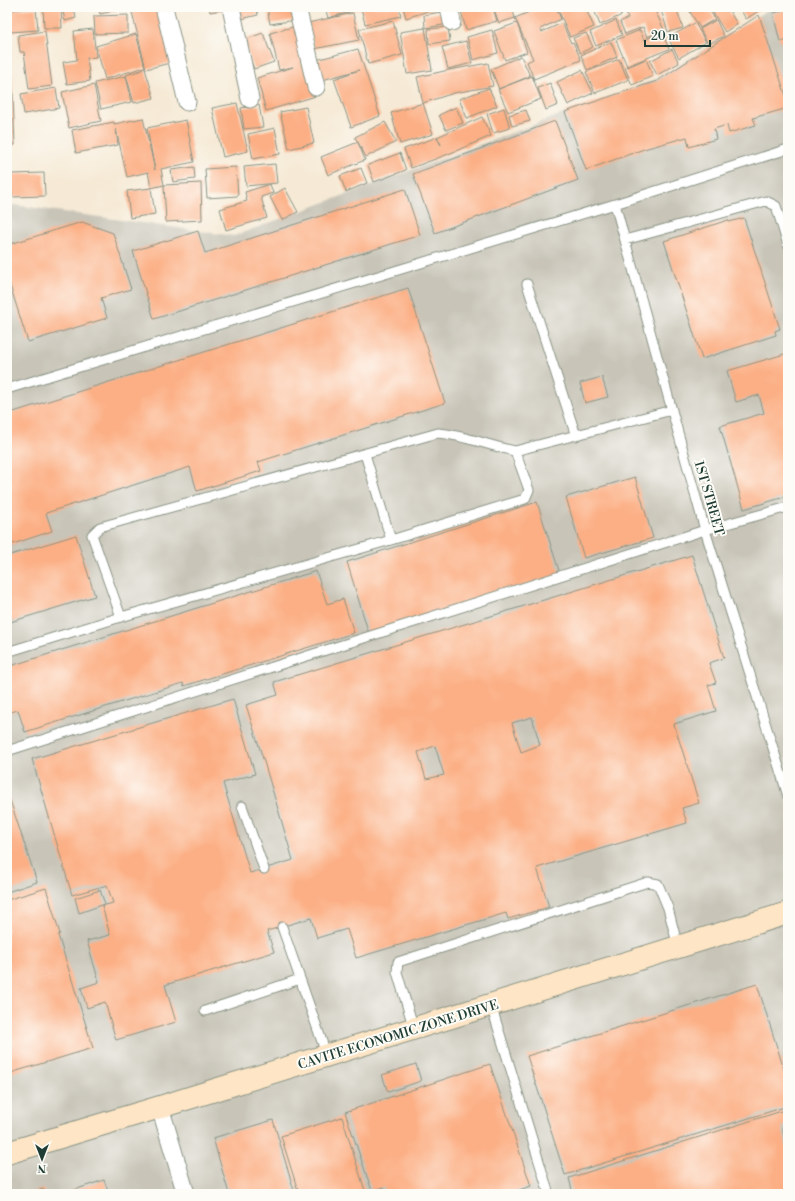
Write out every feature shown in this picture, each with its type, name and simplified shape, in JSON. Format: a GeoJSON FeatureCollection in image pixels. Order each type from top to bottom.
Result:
{"type":"FeatureCollection","features":[{"type":"Feature","properties":{"kind":"street"},"geometry":{"type":"LineString","coordinates":[[164,7],[187,102]]}},
{"type":"Feature","properties":{"kind":"street"},"geometry":{"type":"LineString","coordinates":[[231,7],[250,99]]}},
{"type":"Feature","properties":{"kind":"street"},"geometry":{"type":"LineString","coordinates":[[297,7],[316,87]]}},
{"type":"Feature","properties":{"kind":"street","name":"CAVITE ECONOMIC ZONE DRIVE"},"geometry":{"type":"LineString","coordinates":[[7,1153],[788,914]]}},
{"type":"Feature","properties":{"kind":"street"},"geometry":{"type":"LineString","coordinates":[[160,1107],[186,1194]]}},
{"type":"Feature","properties":{"kind":"lane"},"geometry":{"type":"LineString","coordinates":[[7,389],[615,204],[788,149]]}},
{"type":"Feature","properties":{"kind":"lane"},"geometry":{"type":"LineString","coordinates":[[625,240],[766,201],[776,206],[788,245]]}},
{"type":"Feature","properties":{"kind":"lane","name":"1ST STREET"},"geometry":{"type":"LineString","coordinates":[[615,204],[705,530],[788,796]]}},
{"type":"Feature","properties":{"kind":"lane"},"geometry":{"type":"LineString","coordinates":[[527,284],[576,436]]}},
{"type":"Feature","properties":{"kind":"lane"},"geometry":{"type":"LineString","coordinates":[[121,617],[92,535],[100,527],[438,433],[450,434],[515,452],[672,410]]}},
{"type":"Feature","properties":{"kind":"lane"},"geometry":{"type":"LineString","coordinates":[[7,652],[121,617],[391,540],[525,499],[529,490],[515,452]]}},
{"type":"Feature","properties":{"kind":"lane"},"geometry":{"type":"LineString","coordinates":[[365,454],[391,540]]}},
{"type":"Feature","properties":{"kind":"lane"},"geometry":{"type":"LineString","coordinates":[[7,751],[705,530],[788,507]]}},
{"type":"Feature","properties":{"kind":"lane"},"geometry":{"type":"LineString","coordinates":[[242,806],[264,868]]}},
{"type":"Feature","properties":{"kind":"lane"},"geometry":{"type":"LineString","coordinates":[[414,1029],[397,972],[398,962],[648,882],[658,884],[668,908],[678,947]]}},
{"type":"Feature","properties":{"kind":"lane"},"geometry":{"type":"LineString","coordinates":[[282,927],[326,1056]]}},
{"type":"Feature","properties":{"kind":"lane"},"geometry":{"type":"LineString","coordinates":[[205,1011],[300,979]]}},
{"type":"Feature","properties":{"kind":"lane"},"geometry":{"type":"LineString","coordinates":[[491,1005],[549,1194]]}},
{"type":"Feature","properties":{"kind":"shaded area"},"geometry":{"type":"Polygon","coordinates":[[[772,7],[788,7],[788,1194],[7,1194],[7,204],[234,236],[657,79],[772,7]]]}},
{"type":"Feature","properties":{"kind":"building"},"geometry":{"type":"Polygon","coordinates":[[[43,7],[61,7],[62,28],[44,28],[43,7]]]}},
{"type":"Feature","properties":{"kind":"building"},"geometry":{"type":"Polygon","coordinates":[[[62,7],[74,7],[76,18],[65,21],[62,7]]]}},
{"type":"Feature","properties":{"kind":"building"},"geometry":{"type":"Polygon","coordinates":[[[82,7],[95,7],[95,8],[83,10],[82,7]]]}},
{"type":"Feature","properties":{"kind":"building"},"geometry":{"type":"Polygon","coordinates":[[[98,7],[128,7],[128,8],[100,14],[98,7]]]}},
{"type":"Feature","properties":{"kind":"building"},"geometry":{"type":"Polygon","coordinates":[[[161,7],[174,62],[146,69],[131,8],[161,7]]]}},
{"type":"Feature","properties":{"kind":"building"},"geometry":{"type":"Polygon","coordinates":[[[209,7],[228,7],[228,9],[210,12],[209,7]]]}},
{"type":"Feature","properties":{"kind":"building"},"geometry":{"type":"Polygon","coordinates":[[[234,7],[256,7],[258,15],[237,20],[234,7]]]}},
{"type":"Feature","properties":{"kind":"building"},"geometry":{"type":"Polygon","coordinates":[[[267,7],[293,7],[296,20],[270,24],[267,7]]]}},
{"type":"Feature","properties":{"kind":"building"},"geometry":{"type":"Polygon","coordinates":[[[325,7],[359,7],[360,9],[328,18],[325,7]]]}},
{"type":"Feature","properties":{"kind":"building"},"geometry":{"type":"Polygon","coordinates":[[[399,7],[401,16],[365,24],[361,8],[399,7]]]}},
{"type":"Feature","properties":{"kind":"building"},"geometry":{"type":"Polygon","coordinates":[[[403,7],[441,7],[406,18],[403,7]]]}},
{"type":"Feature","properties":{"kind":"building"},"geometry":{"type":"Polygon","coordinates":[[[460,7],[493,7],[497,21],[466,30],[460,7]]]}},
{"type":"Feature","properties":{"kind":"building"},"geometry":{"type":"Polygon","coordinates":[[[493,7],[512,7],[515,18],[499,23],[493,7]]]}},
{"type":"Feature","properties":{"kind":"building"},"geometry":{"type":"Polygon","coordinates":[[[541,7],[556,7],[561,19],[540,29],[542,32],[562,23],[581,60],[534,79],[527,62],[533,59],[515,18],[541,7]]]}},
{"type":"Feature","properties":{"kind":"building"},"geometry":{"type":"Polygon","coordinates":[[[557,7],[585,7],[594,27],[570,37],[557,7]]]}},
{"type":"Feature","properties":{"kind":"building"},"geometry":{"type":"Polygon","coordinates":[[[593,7],[619,7],[622,15],[600,25],[593,7]]]}},
{"type":"Feature","properties":{"kind":"building"},"geometry":{"type":"Polygon","coordinates":[[[623,7],[645,7],[646,11],[654,8],[664,30],[647,37],[643,27],[625,34],[620,22],[628,18],[623,7]]]}},
{"type":"Feature","properties":{"kind":"building"},"geometry":{"type":"Polygon","coordinates":[[[660,7],[676,7],[683,28],[668,32],[660,7]]]}},
{"type":"Feature","properties":{"kind":"building"},"geometry":{"type":"Polygon","coordinates":[[[699,7],[708,7],[715,19],[700,28],[690,12],[699,7]]]}},
{"type":"Feature","properties":{"kind":"building"},"geometry":{"type":"Polygon","coordinates":[[[719,7],[727,7],[737,24],[725,32],[712,11],[719,7]]]}},
{"type":"Feature","properties":{"kind":"building"},"geometry":{"type":"Polygon","coordinates":[[[739,7],[765,7],[746,19],[739,7]]]}},
{"type":"Feature","properties":{"kind":"building"},"geometry":{"type":"Polygon","coordinates":[[[781,7],[788,7],[788,40],[780,42],[773,13],[782,11],[781,7]]]}},
{"type":"Feature","properties":{"kind":"building"},"geometry":{"type":"Polygon","coordinates":[[[36,8],[38,30],[10,32],[8,10],[36,8]]]}},
{"type":"Feature","properties":{"kind":"building"},"geometry":{"type":"Polygon","coordinates":[[[447,11],[449,24],[425,28],[424,15],[447,11]]]}},
{"type":"Feature","properties":{"kind":"building"},"geometry":{"type":"Polygon","coordinates":[[[353,13],[359,40],[314,49],[308,23],[353,13]]]}},
{"type":"Feature","properties":{"kind":"building"},"geometry":{"type":"Polygon","coordinates":[[[128,15],[128,33],[95,34],[94,16],[128,15]]]}},
{"type":"Feature","properties":{"kind":"building"},"geometry":{"type":"Polygon","coordinates":[[[759,15],[788,102],[788,108],[753,118],[756,125],[729,133],[727,125],[714,129],[716,139],[689,147],[687,137],[644,149],[586,170],[565,112],[657,81],[759,15]]]}},
{"type":"Feature","properties":{"kind":"building"},"geometry":{"type":"Polygon","coordinates":[[[616,20],[622,35],[596,46],[590,32],[616,20]]]}},
{"type":"Feature","properties":{"kind":"building"},"geometry":{"type":"Polygon","coordinates":[[[716,20],[724,36],[708,44],[700,29],[716,20]]]}},
{"type":"Feature","properties":{"kind":"building"},"geometry":{"type":"Polygon","coordinates":[[[393,21],[402,55],[368,64],[359,29],[393,21]]]}},
{"type":"Feature","properties":{"kind":"building"},"geometry":{"type":"Polygon","coordinates":[[[517,23],[527,52],[505,60],[494,31],[517,23]]]}},
{"type":"Feature","properties":{"kind":"building"},"geometry":{"type":"Polygon","coordinates":[[[695,23],[706,42],[679,58],[668,38],[695,23]]]}},
{"type":"Feature","properties":{"kind":"building"},"geometry":{"type":"Polygon","coordinates":[[[296,26],[316,96],[266,111],[257,78],[293,67],[279,70],[270,33],[296,26]]]}},
{"type":"Feature","properties":{"kind":"building"},"geometry":{"type":"Polygon","coordinates":[[[448,27],[450,41],[429,44],[428,29],[448,27]]]}},
{"type":"Feature","properties":{"kind":"building"},"geometry":{"type":"Polygon","coordinates":[[[425,28],[432,70],[407,74],[400,32],[425,28]]]}},
{"type":"Feature","properties":{"kind":"building"},"geometry":{"type":"Polygon","coordinates":[[[93,29],[96,57],[87,58],[90,81],[67,84],[63,62],[77,60],[74,31],[93,29]]]}},
{"type":"Feature","properties":{"kind":"building"},"geometry":{"type":"Polygon","coordinates":[[[492,30],[498,53],[473,60],[467,37],[492,30]]]}},
{"type":"Feature","properties":{"kind":"building"},"geometry":{"type":"Polygon","coordinates":[[[640,30],[644,40],[662,32],[669,49],[627,66],[616,40],[640,30]]]}},
{"type":"Feature","properties":{"kind":"building"},"geometry":{"type":"Polygon","coordinates":[[[45,31],[52,86],[29,89],[24,52],[20,52],[18,35],[45,31]]]}},
{"type":"Feature","properties":{"kind":"building"},"geometry":{"type":"Polygon","coordinates":[[[263,33],[274,62],[254,69],[243,40],[263,33]]]}},
{"type":"Feature","properties":{"kind":"building"},"geometry":{"type":"Polygon","coordinates":[[[586,33],[593,47],[580,53],[573,38],[586,33]]]}},
{"type":"Feature","properties":{"kind":"building"},"geometry":{"type":"Polygon","coordinates":[[[136,34],[145,67],[105,79],[96,46],[136,34]]]}},
{"type":"Feature","properties":{"kind":"building"},"geometry":{"type":"Polygon","coordinates":[[[466,41],[472,63],[448,69],[442,47],[466,41]]]}},
{"type":"Feature","properties":{"kind":"building"},"geometry":{"type":"Polygon","coordinates":[[[611,42],[617,57],[587,70],[581,55],[611,42]]]}},
{"type":"Feature","properties":{"kind":"building"},"geometry":{"type":"Polygon","coordinates":[[[7,49],[9,49],[9,73],[12,73],[15,145],[7,146],[7,49]]]}},
{"type":"Feature","properties":{"kind":"building"},"geometry":{"type":"Polygon","coordinates":[[[358,49],[380,116],[351,127],[334,79],[359,70],[322,80],[316,60],[358,49]]]}},
{"type":"Feature","properties":{"kind":"building"},"geometry":{"type":"Polygon","coordinates":[[[672,49],[679,63],[657,75],[650,61],[672,49]]]}},
{"type":"Feature","properties":{"kind":"building"},"geometry":{"type":"Polygon","coordinates":[[[521,56],[530,76],[499,89],[491,69],[521,56]]]}},
{"type":"Feature","properties":{"kind":"building"},"geometry":{"type":"Polygon","coordinates":[[[619,59],[628,80],[595,93],[586,72],[619,59]]]}},
{"type":"Feature","properties":{"kind":"building"},"geometry":{"type":"Polygon","coordinates":[[[646,59],[653,76],[632,85],[625,68],[646,59]]]}},
{"type":"Feature","properties":{"kind":"building"},"geometry":{"type":"Polygon","coordinates":[[[488,63],[493,86],[454,93],[423,103],[417,77],[488,63]]]}},
{"type":"Feature","properties":{"kind":"building"},"geometry":{"type":"Polygon","coordinates":[[[145,69],[154,98],[134,103],[126,75],[145,69]]]}},
{"type":"Feature","properties":{"kind":"building"},"geometry":{"type":"Polygon","coordinates":[[[582,70],[593,93],[568,105],[557,82],[582,70]]]}},
{"type":"Feature","properties":{"kind":"building"},"geometry":{"type":"Polygon","coordinates":[[[126,76],[132,102],[101,109],[95,83],[126,76]]]}},
{"type":"Feature","properties":{"kind":"building"},"geometry":{"type":"Polygon","coordinates":[[[532,76],[541,99],[508,112],[498,89],[532,76]]]}},
{"type":"Feature","properties":{"kind":"building"},"geometry":{"type":"Polygon","coordinates":[[[550,83],[558,105],[546,110],[538,88],[550,83]]]}},
{"type":"Feature","properties":{"kind":"building"},"geometry":{"type":"Polygon","coordinates":[[[94,85],[101,121],[69,128],[62,92],[94,85]]]}},
{"type":"Feature","properties":{"kind":"building"},"geometry":{"type":"Polygon","coordinates":[[[56,88],[59,108],[24,114],[21,94],[56,88]]]}},
{"type":"Feature","properties":{"kind":"building"},"geometry":{"type":"Polygon","coordinates":[[[489,88],[497,106],[467,118],[459,99],[489,88]]]}},
{"type":"Feature","properties":{"kind":"building"},"geometry":{"type":"Polygon","coordinates":[[[237,103],[248,151],[223,157],[212,108],[237,103]]]}},
{"type":"Feature","properties":{"kind":"building"},"geometry":{"type":"Polygon","coordinates":[[[423,103],[433,134],[400,144],[391,113],[423,103]]]}},
{"type":"Feature","properties":{"kind":"building"},"geometry":{"type":"Polygon","coordinates":[[[259,105],[263,127],[244,129],[241,108],[259,105]]]}},
{"type":"Feature","properties":{"kind":"building"},"geometry":{"type":"Polygon","coordinates":[[[306,107],[314,143],[289,149],[280,112],[306,107]]]}},
{"type":"Feature","properties":{"kind":"building"},"geometry":{"type":"Polygon","coordinates":[[[456,107],[463,123],[446,130],[439,115],[456,107]]]}},
{"type":"Feature","properties":{"kind":"building"},"geometry":{"type":"Polygon","coordinates":[[[504,108],[510,128],[493,133],[487,114],[504,108]]]}},
{"type":"Feature","properties":{"kind":"building"},"geometry":{"type":"Polygon","coordinates":[[[526,110],[530,121],[512,126],[509,115],[526,110]]]}},
{"type":"Feature","properties":{"kind":"building"},"geometry":{"type":"Polygon","coordinates":[[[482,117],[491,136],[411,168],[404,149],[437,137],[482,117]]]}},
{"type":"Feature","properties":{"kind":"building"},"geometry":{"type":"Polygon","coordinates":[[[143,118],[155,170],[147,128],[186,120],[194,162],[161,169],[164,185],[151,188],[148,172],[127,177],[116,129],[118,145],[76,153],[72,130],[143,118]]]}},
{"type":"Feature","properties":{"kind":"building"},"geometry":{"type":"Polygon","coordinates":[[[555,121],[578,180],[435,233],[413,174],[555,121]]]}},
{"type":"Feature","properties":{"kind":"building"},"geometry":{"type":"Polygon","coordinates":[[[385,122],[396,142],[366,157],[355,137],[385,122]]]}},
{"type":"Feature","properties":{"kind":"building"},"geometry":{"type":"Polygon","coordinates":[[[275,128],[280,154],[253,159],[248,134],[275,128]]]}},
{"type":"Feature","properties":{"kind":"building"},"geometry":{"type":"Polygon","coordinates":[[[358,142],[365,160],[328,175],[321,157],[358,142]]]}},
{"type":"Feature","properties":{"kind":"building"},"geometry":{"type":"Polygon","coordinates":[[[400,153],[406,170],[374,182],[368,165],[400,153]]]}},
{"type":"Feature","properties":{"kind":"building"},"geometry":{"type":"Polygon","coordinates":[[[275,164],[277,183],[246,186],[244,167],[275,164]]]}},
{"type":"Feature","properties":{"kind":"building"},"geometry":{"type":"Polygon","coordinates":[[[194,167],[195,179],[173,182],[171,170],[194,167]]]}},
{"type":"Feature","properties":{"kind":"building"},"geometry":{"type":"Polygon","coordinates":[[[236,167],[238,196],[207,198],[205,169],[236,167]]]}},
{"type":"Feature","properties":{"kind":"building"},"geometry":{"type":"Polygon","coordinates":[[[361,168],[367,183],[346,192],[340,176],[361,168]]]}},
{"type":"Feature","properties":{"kind":"building"},"geometry":{"type":"Polygon","coordinates":[[[44,173],[45,196],[12,197],[11,174],[44,173]]]}},
{"type":"Feature","properties":{"kind":"building"},"geometry":{"type":"Polygon","coordinates":[[[201,183],[202,220],[166,222],[164,185],[201,183]]]}},
{"type":"Feature","properties":{"kind":"building"},"geometry":{"type":"Polygon","coordinates":[[[270,184],[273,193],[261,197],[267,218],[226,230],[220,209],[247,201],[245,192],[270,184]]]}},
{"type":"Feature","properties":{"kind":"building"},"geometry":{"type":"Polygon","coordinates":[[[151,188],[155,214],[130,218],[127,191],[151,188]]]}},
{"type":"Feature","properties":{"kind":"building"},"geometry":{"type":"Polygon","coordinates":[[[285,188],[298,212],[282,220],[270,197],[285,188]]]}},
{"type":"Feature","properties":{"kind":"building"},"geometry":{"type":"Polygon","coordinates":[[[405,189],[420,235],[154,319],[133,251],[198,231],[205,253],[405,189]]]}},
{"type":"Feature","properties":{"kind":"building"},"geometry":{"type":"Polygon","coordinates":[[[744,218],[780,329],[775,331],[776,335],[702,359],[664,241],[728,220],[729,222],[744,218]]]}},
{"type":"Feature","properties":{"kind":"building"},"geometry":{"type":"Polygon","coordinates":[[[82,222],[113,233],[131,289],[101,298],[107,318],[28,342],[7,276],[7,245],[82,222]]]}},
{"type":"Feature","properties":{"kind":"building"},"geometry":{"type":"Polygon","coordinates":[[[408,288],[445,403],[258,462],[261,471],[197,491],[190,467],[46,513],[52,531],[7,546],[7,414],[408,288]]]}},
{"type":"Feature","properties":{"kind":"building"},"geometry":{"type":"Polygon","coordinates":[[[788,353],[788,496],[744,509],[720,426],[764,413],[759,395],[736,402],[727,371],[788,353]]]}},
{"type":"Feature","properties":{"kind":"building"},"geometry":{"type":"Polygon","coordinates":[[[602,377],[608,397],[585,403],[580,383],[602,377]]]}},
{"type":"Feature","properties":{"kind":"building"},"geometry":{"type":"Polygon","coordinates":[[[635,477],[653,538],[584,558],[566,497],[635,477]]]}},
{"type":"Feature","properties":{"kind":"building"},"geometry":{"type":"Polygon","coordinates":[[[537,502],[560,574],[369,634],[347,562],[537,502]]]}},
{"type":"Feature","properties":{"kind":"building"},"geometry":{"type":"Polygon","coordinates":[[[76,535],[95,596],[7,623],[7,556],[76,535]]]}},
{"type":"Feature","properties":{"kind":"building"},"geometry":{"type":"Polygon","coordinates":[[[692,555],[724,658],[709,663],[716,683],[708,685],[716,711],[674,724],[699,803],[682,808],[687,823],[537,868],[549,907],[508,919],[506,913],[356,958],[347,929],[317,938],[311,918],[267,931],[274,952],[165,985],[176,1022],[116,1040],[105,1002],[87,1008],[81,988],[99,982],[87,941],[110,935],[102,906],[113,903],[107,885],[72,895],[32,759],[233,699],[255,774],[223,783],[250,873],[293,860],[246,705],[278,695],[274,682],[692,555]],[[532,717],[512,723],[521,752],[540,745],[532,717]],[[435,746],[418,752],[426,779],[444,775],[435,746]]]}},
{"type":"Feature","properties":{"kind":"building"},"geometry":{"type":"Polygon","coordinates":[[[316,571],[327,604],[343,599],[354,633],[184,686],[183,683],[25,732],[18,710],[7,713],[7,692],[12,691],[7,676],[7,667],[316,571]]]}},
{"type":"Feature","properties":{"kind":"building"},"geometry":{"type":"Polygon","coordinates":[[[7,791],[37,882],[7,892],[7,791]]]}},
{"type":"Feature","properties":{"kind":"building"},"geometry":{"type":"Polygon","coordinates":[[[46,888],[60,934],[58,935],[93,1048],[7,1074],[7,900],[46,888]]]}},
{"type":"Feature","properties":{"kind":"building"},"geometry":{"type":"Polygon","coordinates":[[[100,890],[105,904],[79,913],[75,898],[100,890]]]}},
{"type":"Feature","properties":{"kind":"building"},"geometry":{"type":"Polygon","coordinates":[[[757,984],[788,1082],[788,1106],[565,1175],[527,1056],[757,984]]]}},
{"type":"Feature","properties":{"kind":"building"},"geometry":{"type":"Polygon","coordinates":[[[416,1064],[421,1081],[388,1092],[382,1075],[416,1064]]]}},
{"type":"Feature","properties":{"kind":"building"},"geometry":{"type":"Polygon","coordinates":[[[490,1064],[531,1186],[507,1194],[386,1194],[384,1187],[372,1191],[345,1112],[490,1064]]]}},
{"type":"Feature","properties":{"kind":"building"},"geometry":{"type":"Polygon","coordinates":[[[788,1109],[788,1125],[782,1127],[788,1153],[788,1194],[573,1194],[569,1178],[788,1109]]]}},
{"type":"Feature","properties":{"kind":"building"},"geometry":{"type":"Polygon","coordinates":[[[342,1117],[366,1194],[299,1194],[281,1136],[342,1117]]]}},
{"type":"Feature","properties":{"kind":"building"},"geometry":{"type":"Polygon","coordinates":[[[273,1120],[295,1194],[229,1194],[213,1138],[273,1120]]]}},
{"type":"Feature","properties":{"kind":"building"},"geometry":{"type":"Polygon","coordinates":[[[104,1180],[109,1194],[62,1194],[104,1180]]]}},
{"type":"Feature","properties":{"kind":"building"},"geometry":{"type":"Polygon","coordinates":[[[43,1189],[44,1194],[28,1194],[43,1189]]]}}]}
